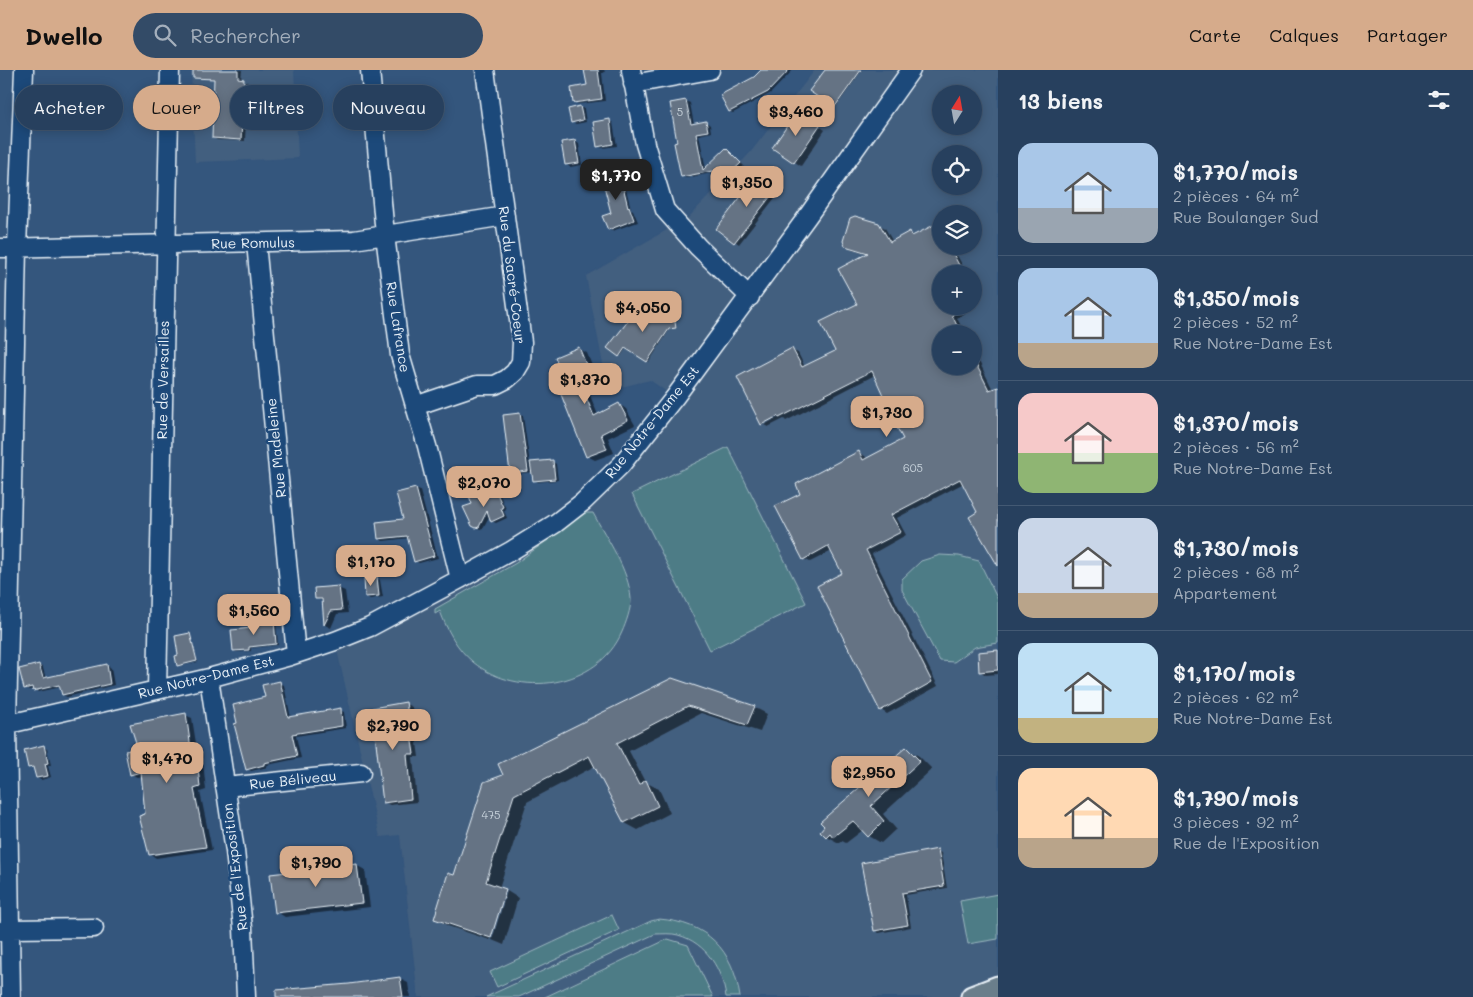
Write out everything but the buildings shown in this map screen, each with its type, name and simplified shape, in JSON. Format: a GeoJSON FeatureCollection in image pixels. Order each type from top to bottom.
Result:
{"type":"FeatureCollection","features":[{"type":"Feature","properties":{"kind":"main road"},"geometry":{"type":"LineString","coordinates":[[972,997],[998,987]]}},
{"type":"Feature","properties":{"kind":"street"},"geometry":{"type":"LineString","coordinates":[[11,997],[5,930],[3,726],[9,248],[24,70]]}},
{"type":"Feature","properties":{"kind":"street","name":"Rue de Versailles"},"geometry":{"type":"LineString","coordinates":[[157,690],[170,70]]}},
{"type":"Feature","properties":{"kind":"street","name":"Rue Lafrance"},"geometry":{"type":"LineString","coordinates":[[370,70],[384,235],[400,355],[427,446],[460,578]]}},
{"type":"Feature","properties":{"kind":"street","name":"Rue du Sacré-Coeur"},"geometry":{"type":"LineString","coordinates":[[414,406],[477,385],[495,385],[511,376],[520,362],[522,342],[485,70]]}},
{"type":"Feature","properties":{"kind":"street"},"geometry":{"type":"LineString","coordinates":[[710,70],[632,77],[645,144],[665,210],[698,247],[750,297]]}},
{"type":"Feature","properties":{"kind":"street","name":"Rue Notre-Dame Est"},"geometry":{"type":"LineString","coordinates":[[3,726],[209,678],[335,641],[370,627],[511,551],[556,523],[582,502],[621,465],[750,297],[911,70]]}},
{"type":"Feature","properties":{"kind":"street","name":"Rue Romulus"},"geometry":{"type":"LineString","coordinates":[[9,248],[354,240],[505,216]]}},
{"type":"Feature","properties":{"kind":"street","name":"Rue Madeleine"},"geometry":{"type":"LineString","coordinates":[[256,243],[296,654]]}},
{"type":"Feature","properties":{"kind":"street","name":"Rue de l'Exposition"},"geometry":{"type":"LineString","coordinates":[[209,678],[235,850],[243,928],[246,997]]}},
{"type":"Feature","properties":{"kind":"street","name":"Rue Béliveau"},"geometry":{"type":"LineString","coordinates":[[225,786],[361,773]]}},
{"type":"Feature","properties":{"kind":"street"},"geometry":{"type":"LineString","coordinates":[[5,930],[94,928]]}},
{"type":"Feature","properties":{"kind":"shaded area"},"geometry":{"type":"Polygon","coordinates":[[[191,70],[294,70],[295,85],[230,85],[230,130],[297,130],[298,158],[195,162],[194,130],[220,130],[220,85],[192,85],[191,70]]]}},
{"type":"Feature","properties":{"kind":"shaded area"},"geometry":{"type":"Polygon","coordinates":[[[815,70],[998,70],[998,997],[418,997],[400,835],[380,837],[335,641],[581,503],[674,397],[650,380],[608,390],[586,276],[688,218],[750,153],[815,70]]]}},
{"type":"Feature","properties":{"kind":"green space"},"geometry":{"type":"Polygon","coordinates":[[[728,447],[806,603],[710,650],[632,494],[728,447]]]}},
{"type":"Feature","properties":{"kind":"green space"},"geometry":{"type":"Polygon","coordinates":[[[585,513],[593,513],[622,566],[629,588],[631,599],[628,616],[622,632],[611,651],[595,666],[576,676],[555,682],[534,684],[512,681],[491,674],[473,662],[462,651],[453,639],[440,611],[435,614],[435,609],[516,563],[585,513]]]}},
{"type":"Feature","properties":{"kind":"green space"},"geometry":{"type":"Polygon","coordinates":[[[940,555],[959,556],[979,561],[998,600],[998,643],[975,647],[954,662],[940,661],[902,590],[902,579],[921,561],[940,555]]]}},
{"type":"Feature","properties":{"kind":"green space"},"geometry":{"type":"Polygon","coordinates":[[[998,894],[998,939],[968,944],[960,901],[998,894]]]}},
{"type":"Feature","properties":{"kind":"green space"},"geometry":{"type":"Polygon","coordinates":[[[612,915],[619,930],[497,987],[490,972],[612,915]]]}},
{"type":"Feature","properties":{"kind":"green space"},"geometry":{"type":"Polygon","coordinates":[[[659,919],[691,926],[715,942],[724,952],[731,965],[740,997],[726,997],[717,968],[705,951],[697,944],[678,935],[655,934],[519,997],[486,997],[651,921],[659,919]]]}},
{"type":"Feature","properties":{"kind":"green space"},"geometry":{"type":"Polygon","coordinates":[[[668,939],[688,945],[713,997],[545,997],[668,939]]]}}]}
